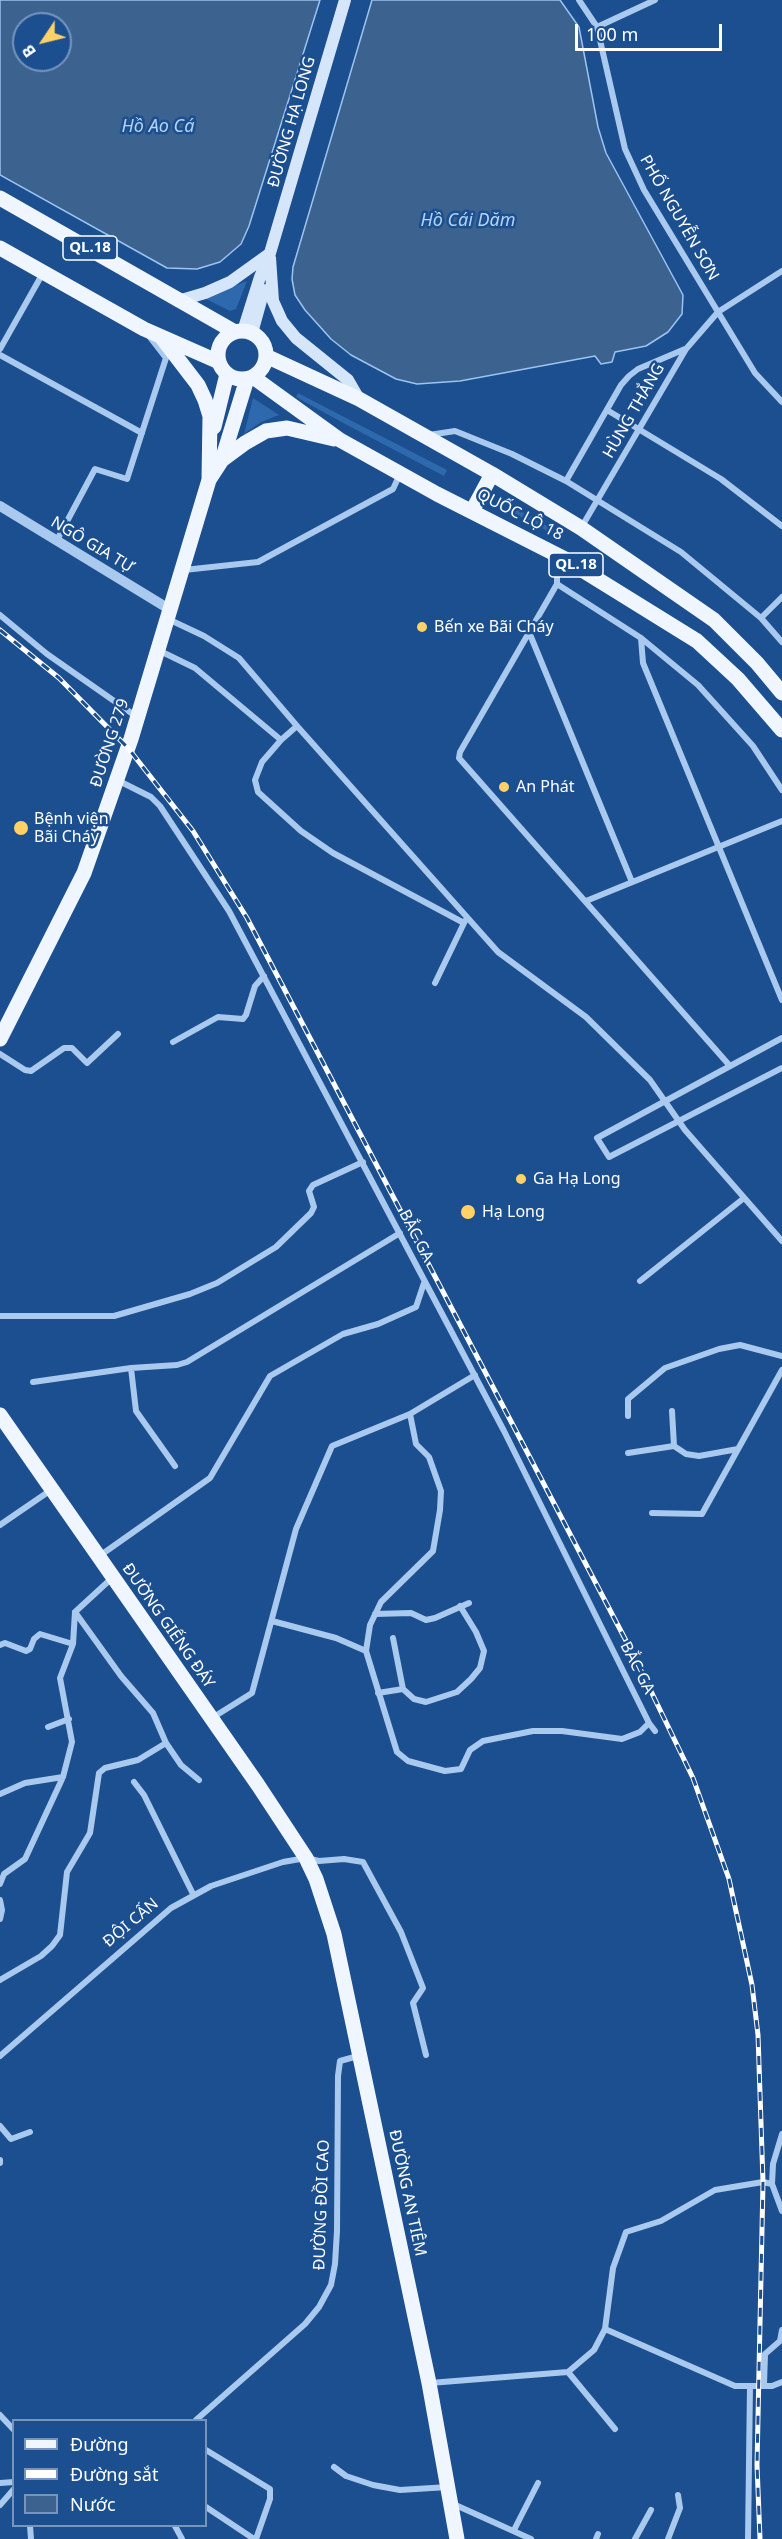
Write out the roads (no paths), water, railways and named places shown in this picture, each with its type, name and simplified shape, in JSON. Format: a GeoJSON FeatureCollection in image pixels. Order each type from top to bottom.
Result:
{"type":"FeatureCollection","features":[{"type":"Feature","properties":{"kind":"main road","name":"ĐƯỜNG HẠ LONG"},"geometry":{"type":"LineString","coordinates":[[243,332],[266,280],[270,254],[345,0]]}},
{"type":"Feature","properties":{"kind":"main road","name":"QL.18"},"geometry":{"type":"LineString","coordinates":[[0,198],[178,300],[262,342],[266,356]]}},
{"type":"Feature","properties":{"kind":"main road","name":"QL.18"},"geometry":{"type":"LineString","coordinates":[[0,248],[144,329],[223,368],[240,379],[250,378]]}},
{"type":"Feature","properties":{"kind":"main road"},"geometry":{"type":"LineString","coordinates":[[178,300],[205,293],[231,282],[270,254]]}},
{"type":"Feature","properties":{"kind":"main road"},"geometry":{"type":"LineString","coordinates":[[270,254],[273,301],[282,321],[296,338],[348,380],[359,399]]}},
{"type":"Feature","properties":{"kind":"main road"},"geometry":{"type":"LineString","coordinates":[[208,453],[223,368],[218,354],[223,340],[243,332]]}},
{"type":"Feature","properties":{"kind":"main road"},"geometry":{"type":"LineString","coordinates":[[160,336],[198,385],[205,399],[210,416],[209,480]]}},
{"type":"Feature","properties":{"kind":"main road"},"geometry":{"type":"LineString","coordinates":[[209,480],[222,460],[250,378],[262,368],[266,356]]}},
{"type":"Feature","properties":{"kind":"main road","name":"QUỐC LỘ 18"},"geometry":{"type":"LineString","coordinates":[[266,356],[359,399],[492,474],[581,528],[714,620],[758,663],[782,693]]}},
{"type":"Feature","properties":{"kind":"main road","name":"QUỐC LỘ 18"},"geometry":{"type":"LineString","coordinates":[[250,378],[340,440],[400,474],[563,558],[697,641],[738,679],[782,730]]}},
{"type":"Feature","properties":{"kind":"main road"},"geometry":{"type":"LineString","coordinates":[[222,460],[244,442],[266,431],[287,428],[340,440]]}},
{"type":"Feature","properties":{"kind":"main road"},"geometry":{"type":"LineString","coordinates":[[472,511],[492,474]]}},
{"type":"Feature","properties":{"kind":"main road","name":"ĐƯỜNG 279"},"geometry":{"type":"LineString","coordinates":[[0,1039],[84,873],[138,717],[209,480]]}},
{"type":"Feature","properties":{"kind":"main road","name":"ĐƯỜNG GIẾNG ĐÁY"},"geometry":{"type":"LineString","coordinates":[[0,1415],[258,1785],[306,1858]]}},
{"type":"Feature","properties":{"kind":"main road","name":"ĐƯỜNG AN TIÊM"},"geometry":{"type":"LineString","coordinates":[[306,1858],[334,1934],[429,2384],[457,2539]]}},
{"type":"Feature","properties":{"kind":"street","name":"PHỐ NGUYỄN SƠN"},"geometry":{"type":"LineString","coordinates":[[579,0],[597,27],[625,149],[633,170],[755,373],[782,402]]}},
{"type":"Feature","properties":{"kind":"street"},"geometry":{"type":"LineString","coordinates":[[597,27],[655,0]]}},
{"type":"Feature","properties":{"kind":"street","name":"HÙNG THẮNG"},"geometry":{"type":"LineString","coordinates":[[581,528],[599,501],[686,349],[718,312],[782,271]]}},
{"type":"Feature","properties":{"kind":"street"},"geometry":{"type":"LineString","coordinates":[[0,349],[44,272]]}},
{"type":"Feature","properties":{"kind":"street"},"geometry":{"type":"LineString","coordinates":[[57,540],[95,469],[128,478],[166,358],[144,329]]}},
{"type":"Feature","properties":{"kind":"street"},"geometry":{"type":"LineString","coordinates":[[566,481],[629,376],[638,369],[686,349]]}},
{"type":"Feature","properties":{"kind":"street"},"geometry":{"type":"LineString","coordinates":[[0,355],[142,434]]}},
{"type":"Feature","properties":{"kind":"street"},"geometry":{"type":"LineString","coordinates":[[607,410],[721,479],[782,526]]}},
{"type":"Feature","properties":{"kind":"street"},"geometry":{"type":"LineString","coordinates":[[424,436],[455,431],[512,454],[566,481],[681,552],[761,618],[782,642]]}},
{"type":"Feature","properties":{"kind":"street"},"geometry":{"type":"LineString","coordinates":[[182,570],[258,562],[393,489],[400,474]]}},
{"type":"Feature","properties":{"kind":"street","name":"NGÔ GIA TỰ"},"geometry":{"type":"LineString","coordinates":[[0,506],[57,540],[168,614]]}},
{"type":"Feature","properties":{"kind":"street"},"geometry":{"type":"LineString","coordinates":[[563,558],[557,575],[557,584],[459,752],[459,758],[730,1066]]}},
{"type":"Feature","properties":{"kind":"street"},"geometry":{"type":"LineString","coordinates":[[557,584],[641,638],[698,685],[753,746],[782,790]]}},
{"type":"Feature","properties":{"kind":"street"},"geometry":{"type":"LineString","coordinates":[[761,618],[782,597]]}},
{"type":"Feature","properties":{"kind":"street"},"geometry":{"type":"LineString","coordinates":[[168,614],[239,658],[465,920],[498,952],[586,1017],[650,1080],[678,1121],[782,1241]]}},
{"type":"Feature","properties":{"kind":"street"},"geometry":{"type":"LineString","coordinates":[[0,615],[47,654],[138,717]]}},
{"type":"Feature","properties":{"kind":"street"},"geometry":{"type":"LineString","coordinates":[[530,632],[632,882]]}},
{"type":"Feature","properties":{"kind":"street"},"geometry":{"type":"LineString","coordinates":[[641,638],[643,663],[782,1000]]}},
{"type":"Feature","properties":{"kind":"street"},"geometry":{"type":"LineString","coordinates":[[158,650],[195,668],[281,740]]}},
{"type":"Feature","properties":{"kind":"street"},"geometry":{"type":"LineString","coordinates":[[297,726],[262,762],[255,780],[258,792],[301,831],[333,853],[465,920]]}},
{"type":"Feature","properties":{"kind":"street","name":"BẮC GA"},"geometry":{"type":"LineString","coordinates":[[117,780],[151,797],[160,806],[229,911],[363,1162],[424,1283],[475,1375],[655,1731]]}},
{"type":"Feature","properties":{"kind":"street"},"geometry":{"type":"LineString","coordinates":[[586,901],[782,821]]}},
{"type":"Feature","properties":{"kind":"street"},"geometry":{"type":"LineString","coordinates":[[435,983],[465,920]]}},
{"type":"Feature","properties":{"kind":"street"},"geometry":{"type":"LineString","coordinates":[[173,1042],[218,1017],[243,1019],[255,986],[264,976]]}},
{"type":"Feature","properties":{"kind":"street"},"geometry":{"type":"LineString","coordinates":[[0,1054],[25,1070],[31,1071],[64,1048],[72,1048],[87,1063],[118,1034]]}},
{"type":"Feature","properties":{"kind":"street"},"geometry":{"type":"LineString","coordinates":[[782,1038],[597,1138],[609,1157],[782,1068]]}},
{"type":"Feature","properties":{"kind":"street"},"geometry":{"type":"LineString","coordinates":[[0,1316],[114,1316],[190,1294],[217,1283],[276,1247],[311,1213],[314,1207],[309,1191],[313,1185],[363,1162]]}},
{"type":"Feature","properties":{"kind":"street"},"geometry":{"type":"LineString","coordinates":[[640,1281],[744,1198]]}},
{"type":"Feature","properties":{"kind":"street"},"geometry":{"type":"LineString","coordinates":[[33,1382],[187,1362],[400,1233]]}},
{"type":"Feature","properties":{"kind":"street"},"geometry":{"type":"LineString","coordinates":[[98,1557],[210,1478],[270,1376],[343,1334],[378,1324],[416,1307],[424,1283]]}},
{"type":"Feature","properties":{"kind":"street"},"geometry":{"type":"LineString","coordinates":[[628,1416],[628,1399],[665,1368],[719,1349],[740,1345],[782,1356]]}},
{"type":"Feature","properties":{"kind":"street"},"geometry":{"type":"LineString","coordinates":[[130,1368],[136,1411],[176,1466]]}},
{"type":"Feature","properties":{"kind":"street"},"geometry":{"type":"LineString","coordinates":[[652,1513],[702,1514],[782,1370]]}},
{"type":"Feature","properties":{"kind":"street"},"geometry":{"type":"LineString","coordinates":[[211,1719],[252,1693],[296,1528],[332,1446],[410,1414],[475,1375]]}},
{"type":"Feature","properties":{"kind":"street"},"geometry":{"type":"LineString","coordinates":[[672,1411],[674,1446]]}},
{"type":"Feature","properties":{"kind":"street"},"geometry":{"type":"LineString","coordinates":[[410,1414],[416,1443],[429,1458],[441,1491],[433,1551],[381,1602],[370,1625],[366,1651],[397,1752],[408,1761],[445,1771],[461,1769],[470,1750],[483,1742],[533,1731],[562,1731],[622,1739],[640,1732],[649,1723]]}},
{"type":"Feature","properties":{"kind":"street"},"geometry":{"type":"LineString","coordinates":[[628,1452],[674,1446],[691,1456],[738,1449]]}},
{"type":"Feature","properties":{"kind":"street"},"geometry":{"type":"LineString","coordinates":[[0,1525],[51,1490]]}},
{"type":"Feature","properties":{"kind":"street"},"geometry":{"type":"LineString","coordinates":[[0,1884],[4,1874],[25,1859],[63,1778],[72,1742],[60,1678],[73,1644],[75,1612],[113,1578]]}},
{"type":"Feature","properties":{"kind":"street"},"geometry":{"type":"LineString","coordinates":[[375,1614],[411,1613],[426,1620],[469,1603]]}},
{"type":"Feature","properties":{"kind":"street"},"geometry":{"type":"LineString","coordinates":[[393,1638],[403,1689],[414,1699],[426,1702],[457,1692],[480,1668],[484,1651],[476,1632],[460,1606]]}},
{"type":"Feature","properties":{"kind":"street"},"geometry":{"type":"LineString","coordinates":[[75,1612],[121,1676],[153,1713],[166,1743],[181,1765],[199,1780]]}},
{"type":"Feature","properties":{"kind":"street"},"geometry":{"type":"LineString","coordinates":[[272,1621],[336,1638],[366,1651]]}},
{"type":"Feature","properties":{"kind":"street"},"geometry":{"type":"LineString","coordinates":[[0,1645],[5,1643],[26,1652],[40,1634],[73,1644]]}},
{"type":"Feature","properties":{"kind":"street"},"geometry":{"type":"LineString","coordinates":[[378,1694],[403,1689]]}},
{"type":"Feature","properties":{"kind":"street"},"geometry":{"type":"LineString","coordinates":[[48,1727],[69,1719]]}},
{"type":"Feature","properties":{"kind":"street"},"geometry":{"type":"LineString","coordinates":[[0,1980],[40,1956],[60,1935],[67,1872],[90,1833],[99,1773],[105,1768],[138,1760],[166,1743]]}},
{"type":"Feature","properties":{"kind":"street"},"geometry":{"type":"LineString","coordinates":[[0,1794],[26,1783],[63,1778]]}},
{"type":"Feature","properties":{"kind":"street"},"geometry":{"type":"LineString","coordinates":[[134,1782],[144,1795],[193,1894]]}},
{"type":"Feature","properties":{"kind":"street","name":"ĐỘI CẤN"},"geometry":{"type":"LineString","coordinates":[[0,2056],[171,1908],[193,1894],[283,1862],[306,1858],[319,1861],[344,1859],[363,1862],[401,1932],[423,1988],[413,2003],[426,2055]]}},
{"type":"Feature","properties":{"kind":"street"},"geometry":{"type":"LineString","coordinates":[[0,1900],[2,1910],[0,1919]]}},
{"type":"Feature","properties":{"kind":"street","name":"ĐƯỜNG ĐỒI CAO"},"geometry":{"type":"LineString","coordinates":[[198,2419],[305,2324],[331,2285],[335,2265],[337,2230],[338,2076],[340,2061],[358,2056]]}},
{"type":"Feature","properties":{"kind":"street"},"geometry":{"type":"LineString","coordinates":[[0,2126],[11,2139],[30,2132]]}},
{"type":"Feature","properties":{"kind":"street"},"geometry":{"type":"LineString","coordinates":[[782,2134],[773,2164],[772,2184],[782,2211]]}},
{"type":"Feature","properties":{"kind":"street"},"geometry":{"type":"LineString","coordinates":[[429,2384],[568,2372],[594,2350],[605,2329],[613,2268],[626,2232],[661,2221],[715,2190],[763,2182],[772,2184]]}},
{"type":"Feature","properties":{"kind":"street"},"geometry":{"type":"LineString","coordinates":[[605,2329],[735,2386],[782,2382]]}},
{"type":"Feature","properties":{"kind":"street"},"geometry":{"type":"LineString","coordinates":[[764,2385],[765,2354],[780,2341],[782,2331]]}},
{"type":"Feature","properties":{"kind":"street"},"geometry":{"type":"LineString","coordinates":[[568,2372],[615,2429]]}},
{"type":"Feature","properties":{"kind":"street"},"geometry":{"type":"LineString","coordinates":[[748,2539],[750,2386]]}},
{"type":"Feature","properties":{"kind":"street"},"geometry":{"type":"LineString","coordinates":[[0,2415],[12,2428]]}},
{"type":"Feature","properties":{"kind":"street"},"geometry":{"type":"LineString","coordinates":[[207,2451],[270,2489],[270,2499],[255,2539],[207,2508]]}},
{"type":"Feature","properties":{"kind":"street"},"geometry":{"type":"LineString","coordinates":[[334,2467],[346,2476],[373,2486],[450,2495],[531,2539]]}},
{"type":"Feature","properties":{"kind":"street"},"geometry":{"type":"LineString","coordinates":[[514,2530],[538,2482]]}},
{"type":"Feature","properties":{"kind":"street"},"geometry":{"type":"LineString","coordinates":[[0,2505],[12,2490]]}},
{"type":"Feature","properties":{"kind":"street"},"geometry":{"type":"LineString","coordinates":[[668,2539],[680,2508],[678,2495]]}},
{"type":"Feature","properties":{"kind":"street"},"geometry":{"type":"LineString","coordinates":[[635,2539],[651,2510]]}},
{"type":"Feature","properties":{"kind":"water","name":"Hồ Ao Cá"},"geometry":{"type":"Polygon","coordinates":[[[0,0],[320,0],[249,226],[241,244],[220,262],[197,269],[167,268],[0,175],[0,0]]]}},
{"type":"Feature","properties":{"kind":"water","name":"Hồ Cái Dăm"},"geometry":{"type":"Polygon","coordinates":[[[372,0],[560,0],[579,27],[598,127],[606,153],[683,295],[682,314],[668,332],[646,346],[615,352],[612,362],[601,364],[595,356],[460,381],[417,384],[396,379],[351,355],[331,339],[305,310],[295,295],[292,279],[293,267],[372,0]]]}},
{"type":"Feature","properties":{"kind":"railway"},"geometry":{"type":"LineString","coordinates":[[0,630],[59,678],[128,748],[193,831],[247,918],[633,1654],[693,1778],[729,1879],[752,1985],[758,2035],[763,2182],[757,2465],[760,2539]]}},
{"type":"Feature","properties":{"kind":"place","name":"Bến xe Bãi Cháy"},"geometry":{"type":"Point","coordinates":[422,627]}},
{"type":"Feature","properties":{"kind":"place","name":"An Phát"},"geometry":{"type":"Point","coordinates":[504,787]}},
{"type":"Feature","properties":{"kind":"place","name":"Bệnh viện Bãi Cháy"},"geometry":{"type":"Point","coordinates":[21,828]}},
{"type":"Feature","properties":{"kind":"place","name":"Ga Hạ Long"},"geometry":{"type":"Point","coordinates":[521,1179]}},
{"type":"Feature","properties":{"kind":"place","name":"Hạ Long"},"geometry":{"type":"Point","coordinates":[468,1212]}}]}
